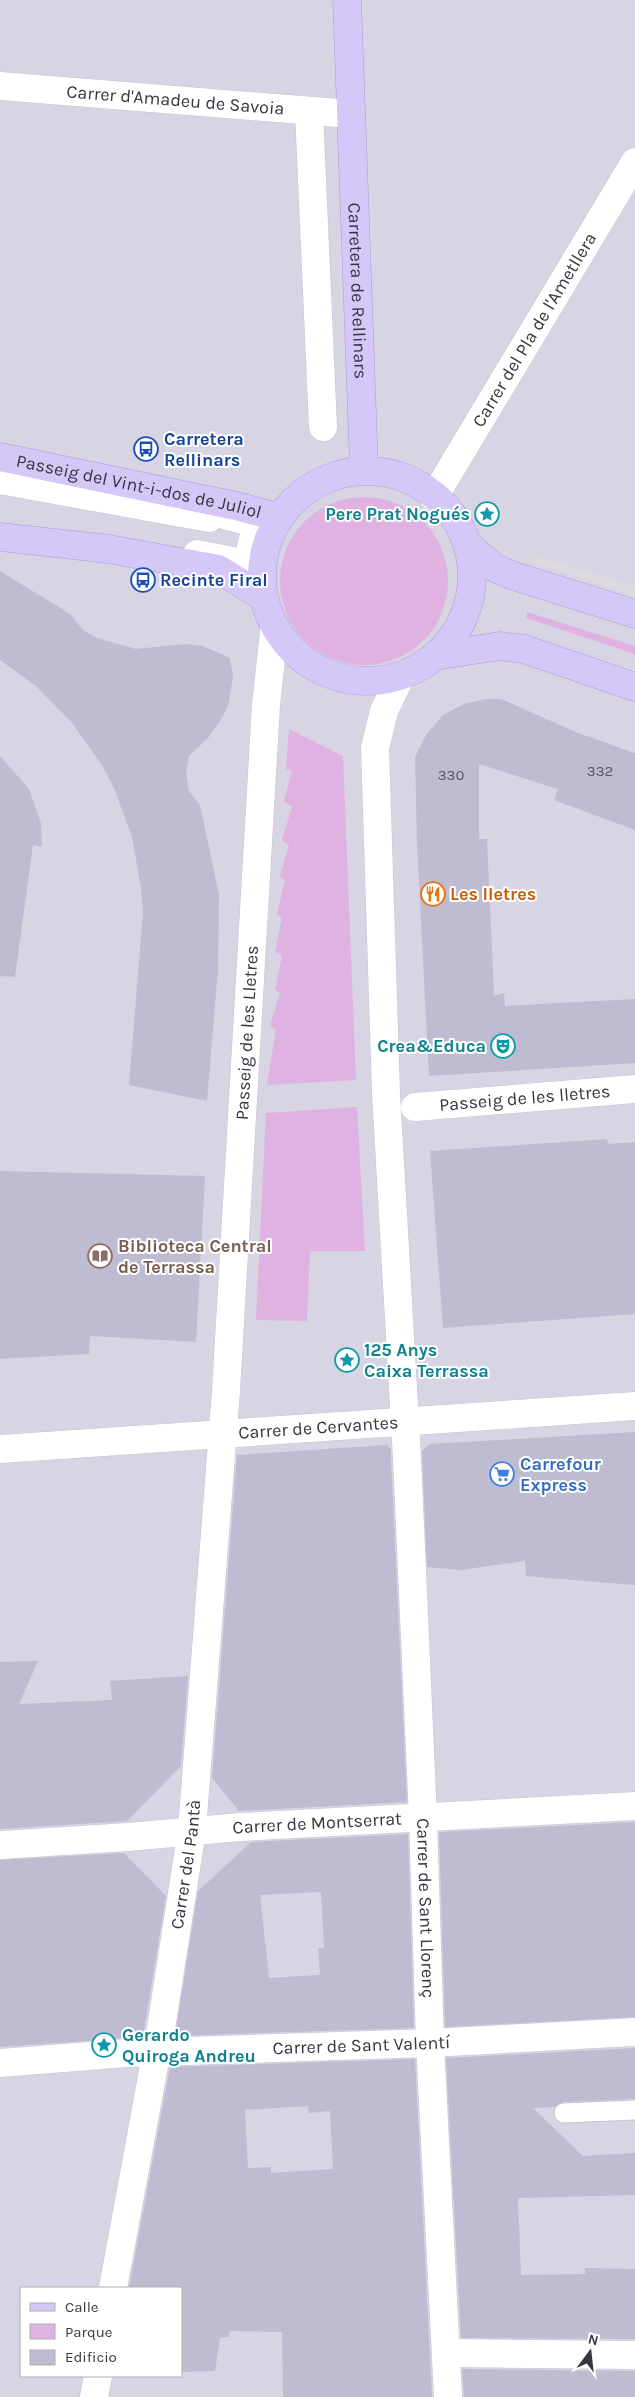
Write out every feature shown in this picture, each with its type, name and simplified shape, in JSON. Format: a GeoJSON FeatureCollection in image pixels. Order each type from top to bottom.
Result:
{"type":"FeatureCollection","features":[{"type":"Feature","properties":{"kind":"street","name":"Carretera de Rellinars"},"geometry":{"type":"LineString","coordinates":[[348,0],[364,468]]}},
{"type":"Feature","properties":{"kind":"street","name":"Carrer d'Amadeu de Savoia"},"geometry":{"type":"LineString","coordinates":[[0,86],[351,114]]}},
{"type":"Feature","properties":{"kind":"street"},"geometry":{"type":"LineString","coordinates":[[309,112],[323,427]]}},
{"type":"Feature","properties":{"kind":"street"},"geometry":{"type":"LineString","coordinates":[[312,157],[351,114]]}},
{"type":"Feature","properties":{"kind":"street","name":"Carrer del Pla de l'Ametllera"},"geometry":{"type":"LineString","coordinates":[[434,497],[635,162]]}},
{"type":"Feature","properties":{"kind":"street","name":"Passeig del Vint-i-dos de Juliol"},"geometry":{"type":"LineString","coordinates":[[0,457],[236,506],[277,517]]}},
{"type":"Feature","properties":{"kind":"street"},"geometry":{"type":"LineString","coordinates":[[635,614],[511,575],[495,568],[469,546],[455,521],[434,497],[409,480],[364,468],[345,472],[307,488],[277,517],[262,551],[260,595],[274,632],[314,667],[354,680],[400,678],[441,655],[500,646],[524,649],[635,687]]}},
{"type":"Feature","properties":{"kind":"street","name":"Passeig del Vint-i-dos de Juliol"},"geometry":{"type":"LineString","coordinates":[[0,480],[209,518],[210,511],[257,524],[249,555],[243,563],[111,538],[0,525]]}},
{"type":"Feature","properties":{"kind":"street"},"geometry":{"type":"LineString","coordinates":[[0,537],[109,549],[218,569],[260,595]]}},
{"type":"Feature","properties":{"kind":"street"},"geometry":{"type":"LineString","coordinates":[[441,655],[463,625],[473,589],[469,546]]}},
{"type":"Feature","properties":{"kind":"street","name":"Passeig de les Lletres"},"geometry":{"type":"LineString","coordinates":[[222,1435],[244,1100],[266,705],[274,632]]}},
{"type":"Feature","properties":{"kind":"street"},"geometry":{"type":"LineString","coordinates":[[400,678],[384,711],[375,748],[386,1094],[405,1421]]}},
{"type":"Feature","properties":{"kind":"street","name":"Passeig de les lletres"},"geometry":{"type":"LineString","coordinates":[[415,1107],[635,1089]]}},
{"type":"Feature","properties":{"kind":"street","name":"Carrer de Cervantes"},"geometry":{"type":"LineString","coordinates":[[0,1449],[635,1406]]}},
{"type":"Feature","properties":{"kind":"street","name":"Carrer de Sant Llorenç"},"geometry":{"type":"LineString","coordinates":[[405,1421],[423,1818],[430,2043],[448,2397]]}},
{"type":"Feature","properties":{"kind":"street","name":"Carrer del Pantà"},"geometry":{"type":"LineString","coordinates":[[113,2287],[156,2053],[192,1830],[222,1435]]}},
{"type":"Feature","properties":{"kind":"street","name":"Carrer de Montserrat"},"geometry":{"type":"LineString","coordinates":[[0,1845],[128,1837],[192,1830],[635,1806]]}},
{"type":"Feature","properties":{"kind":"street","name":"Carrer de Sant Valentí"},"geometry":{"type":"LineString","coordinates":[[0,2063],[156,2053],[430,2043],[635,2032]]}},
{"type":"Feature","properties":{"kind":"street"},"geometry":{"type":"LineString","coordinates":[[446,2353],[635,2355]]}},
{"type":"Feature","properties":{"kind":"street"},"geometry":{"type":"LineString","coordinates":[[94,2397],[98,2377]]}},
{"type":"Feature","properties":{"kind":"lane"},"geometry":{"type":"LineString","coordinates":[[564,2113],[635,2110]]}},
{"type":"Feature","properties":{"kind":"shaded area"},"geometry":{"type":"Polygon","coordinates":[[[0,0],[635,0],[635,2397],[0,2397],[0,0]]]}},
{"type":"Feature","properties":{"kind":"shaded area"},"geometry":{"type":"Polygon","coordinates":[[[535,555],[635,587],[635,596],[532,562],[535,555]]]}},
{"type":"Feature","properties":{"kind":"green space"},"geometry":{"type":"Polygon","coordinates":[[[364,497],[388,501],[403,507],[411,511],[429,528],[434,534],[444,557],[448,581],[444,605],[438,620],[434,628],[417,646],[411,651],[388,661],[364,665],[340,661],[325,655],[317,651],[299,634],[294,628],[284,605],[280,581],[284,557],[290,542],[294,534],[311,516],[317,511],[340,501],[364,497]]]}},
{"type":"Feature","properties":{"kind":"green space"},"geometry":{"type":"Polygon","coordinates":[[[527,612],[635,646],[635,654],[526,618],[527,612]]]}},
{"type":"Feature","properties":{"kind":"green space"},"geometry":{"type":"Polygon","coordinates":[[[289,729],[343,756],[356,1080],[267,1085],[276,1030],[270,1026],[280,993],[275,990],[282,956],[275,952],[282,918],[277,914],[285,880],[280,877],[289,845],[282,840],[292,807],[284,801],[292,771],[286,769],[289,729]]]}},
{"type":"Feature","properties":{"kind":"green space"},"geometry":{"type":"Polygon","coordinates":[[[357,1107],[365,1251],[310,1251],[307,1321],[256,1320],[266,1113],[357,1107]]]}},
{"type":"Feature","properties":{"kind":"building"},"geometry":{"type":"Polygon","coordinates":[[[0,571],[70,614],[84,631],[97,638],[136,649],[186,644],[203,646],[230,658],[233,677],[228,706],[208,738],[189,756],[186,774],[189,791],[200,805],[219,895],[218,969],[207,1101],[129,1085],[143,913],[141,888],[132,837],[114,788],[102,765],[72,723],[36,686],[0,660],[0,571]]]}},
{"type":"Feature","properties":{"kind":"building"},"geometry":{"type":"Polygon","coordinates":[[[485,699],[501,699],[578,733],[635,753],[635,830],[554,800],[558,789],[479,764],[479,839],[487,839],[494,996],[504,993],[505,1006],[635,999],[635,1063],[429,1076],[417,844],[415,757],[426,735],[443,715],[464,704],[485,699]]]}},
{"type":"Feature","properties":{"kind":"building"},"geometry":{"type":"Polygon","coordinates":[[[0,756],[29,789],[41,823],[42,847],[33,845],[15,977],[0,976],[0,756]]]}},
{"type":"Feature","properties":{"kind":"building"},"geometry":{"type":"Polygon","coordinates":[[[607,1139],[608,1144],[635,1142],[635,1314],[443,1328],[430,1151],[607,1139]]]}},
{"type":"Feature","properties":{"kind":"building","name":"Biblioteca Central de Terrassa"},"geometry":{"type":"Polygon","coordinates":[[[0,1171],[205,1176],[196,1342],[90,1336],[89,1354],[0,1359],[0,1171]]]}},
{"type":"Feature","properties":{"kind":"building"},"geometry":{"type":"Polygon","coordinates":[[[635,1432],[635,1585],[526,1576],[525,1561],[461,1570],[427,1567],[422,1451],[430,1444],[635,1432]]]}},
{"type":"Feature","properties":{"kind":"building"},"geometry":{"type":"Polygon","coordinates":[[[387,1445],[391,1449],[407,1802],[239,1811],[212,1778],[237,1455],[387,1445]]]}},
{"type":"Feature","properties":{"kind":"building"},"geometry":{"type":"Polygon","coordinates":[[[38,1661],[19,1704],[112,1700],[110,1681],[188,1676],[181,1766],[127,1821],[0,1829],[0,1662],[38,1661]]]}},
{"type":"Feature","properties":{"kind":"building"},"geometry":{"type":"Polygon","coordinates":[[[635,1822],[635,2017],[445,2027],[439,1832],[635,1822]]]}},
{"type":"Feature","properties":{"kind":"building"},"geometry":{"type":"Polygon","coordinates":[[[408,1834],[414,2028],[175,2036],[198,1891],[251,1842],[408,1834]],[[321,1892],[260,1895],[269,1978],[320,1975],[318,1948],[324,1948],[321,1892]]]}},
{"type":"Feature","properties":{"kind":"building"},"geometry":{"type":"Polygon","coordinates":[[[124,1853],[166,1896],[143,2037],[0,2047],[0,1860],[124,1853]]]}},
{"type":"Feature","properties":{"kind":"building"},"geometry":{"type":"Polygon","coordinates":[[[635,2048],[635,2099],[564,2102],[555,2107],[533,2108],[583,2156],[635,2153],[635,2195],[518,2198],[521,2275],[585,2274],[585,2268],[635,2269],[635,2339],[461,2338],[446,2058],[635,2048]]]}},
{"type":"Feature","properties":{"kind":"building"},"geometry":{"type":"Polygon","coordinates":[[[415,2059],[432,2397],[283,2397],[282,2332],[230,2331],[229,2337],[220,2338],[215,2371],[182,2372],[182,2287],[129,2287],[170,2067],[415,2059]],[[308,2106],[245,2110],[248,2168],[271,2167],[271,2173],[333,2169],[330,2111],[309,2113],[308,2106]]]}},
{"type":"Feature","properties":{"kind":"building"},"geometry":{"type":"Polygon","coordinates":[[[462,2369],[635,2371],[635,2397],[464,2397],[462,2369]]]}},
{"type":"Feature","properties":{"kind":"place","name":"Carretera Rellinars"},"geometry":{"type":"Point","coordinates":[146,449]}},
{"type":"Feature","properties":{"kind":"place","name":"Pere Prat Nogués"},"geometry":{"type":"Point","coordinates":[487,514]}},
{"type":"Feature","properties":{"kind":"place","name":"Recinte Firal"},"geometry":{"type":"Point","coordinates":[143,580]}},
{"type":"Feature","properties":{"kind":"place","name":"Les lletres"},"geometry":{"type":"Point","coordinates":[433,894]}},
{"type":"Feature","properties":{"kind":"place","name":"Crea&Educa"},"geometry":{"type":"Point","coordinates":[503,1046]}},
{"type":"Feature","properties":{"kind":"place","name":"Biblioteca Central de Terrassa"},"geometry":{"type":"Point","coordinates":[100,1256]}},
{"type":"Feature","properties":{"kind":"place","name":"125 Anys Caixa Terrassa"},"geometry":{"type":"Point","coordinates":[347,1360]}},
{"type":"Feature","properties":{"kind":"place","name":"Carrefour Express"},"geometry":{"type":"Point","coordinates":[502,1474]}},
{"type":"Feature","properties":{"kind":"place","name":"Gerardo Quiroga Andreu"},"geometry":{"type":"Point","coordinates":[104,2045]}}]}
